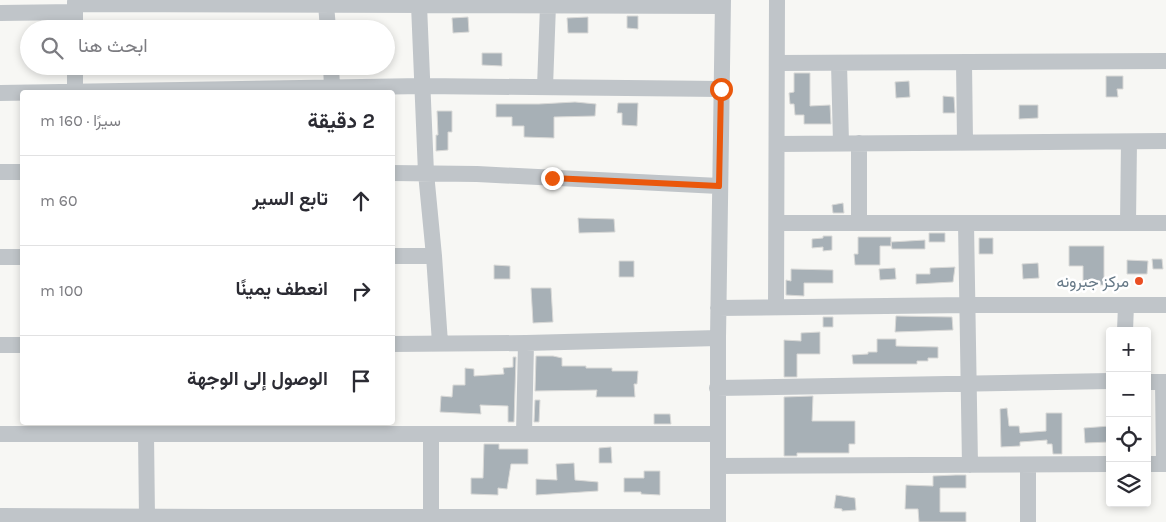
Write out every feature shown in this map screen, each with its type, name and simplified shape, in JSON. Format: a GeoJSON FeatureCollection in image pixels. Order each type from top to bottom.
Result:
{"type":"FeatureCollection","features":[{"type":"Feature","properties":{"kind":"street"},"geometry":{"type":"LineString","coordinates":[[776,306],[778,0]]}},
{"type":"Feature","properties":{"kind":"street"},"geometry":{"type":"LineString","coordinates":[[0,13],[252,2],[419,5],[723,3],[719,186],[718,520],[527,520],[431,517],[301,520],[148,517],[70,520],[0,516]]}},
{"type":"Feature","properties":{"kind":"street"},"geometry":{"type":"LineString","coordinates":[[316,3],[324,20]]}},
{"type":"Feature","properties":{"kind":"street"},"geometry":{"type":"LineString","coordinates":[[419,5],[426,173],[440,343]]}},
{"type":"Feature","properties":{"kind":"street"},"geometry":{"type":"LineString","coordinates":[[545,87],[548,5]]}},
{"type":"Feature","properties":{"kind":"street"},"geometry":{"type":"LineString","coordinates":[[778,63],[1166,61]]}},
{"type":"Feature","properties":{"kind":"street"},"geometry":{"type":"LineString","coordinates":[[964,62],[966,142]]}},
{"type":"Feature","properties":{"kind":"street"},"geometry":{"type":"LineString","coordinates":[[839,63],[841,143]]}},
{"type":"Feature","properties":{"kind":"street"},"geometry":{"type":"LineString","coordinates":[[75,75],[75,90]]}},
{"type":"Feature","properties":{"kind":"street"},"geometry":{"type":"LineString","coordinates":[[331,75],[332,87]]}},
{"type":"Feature","properties":{"kind":"street"},"geometry":{"type":"LineString","coordinates":[[245,90],[423,86],[721,89]]}},
{"type":"Feature","properties":{"kind":"street"},"geometry":{"type":"LineString","coordinates":[[0,93],[20,93]]}},
{"type":"Feature","properties":{"kind":"street"},"geometry":{"type":"LineString","coordinates":[[777,144],[1166,141]]}},
{"type":"Feature","properties":{"kind":"street"},"geometry":{"type":"LineString","coordinates":[[1128,223],[1130,142]]}},
{"type":"Feature","properties":{"kind":"street"},"geometry":{"type":"LineString","coordinates":[[859,143],[859,223]]}},
{"type":"Feature","properties":{"kind":"street"},"geometry":{"type":"LineString","coordinates":[[0,172],[20,172]]}},
{"type":"Feature","properties":{"kind":"street"},"geometry":{"type":"LineString","coordinates":[[395,173],[719,186]]}},
{"type":"Feature","properties":{"kind":"street"},"geometry":{"type":"LineString","coordinates":[[777,223],[1166,223]]}},
{"type":"Feature","properties":{"kind":"street"},"geometry":{"type":"LineString","coordinates":[[966,223],[967,384],[970,465]]}},
{"type":"Feature","properties":{"kind":"street"},"geometry":{"type":"LineString","coordinates":[[395,256],[434,256]]}},
{"type":"Feature","properties":{"kind":"street"},"geometry":{"type":"LineString","coordinates":[[0,257],[20,257]]}},
{"type":"Feature","properties":{"kind":"street"},"geometry":{"type":"LineString","coordinates":[[718,308],[968,305],[1166,306]]}},
{"type":"Feature","properties":{"kind":"street"},"geometry":{"type":"LineString","coordinates":[[1126,306],[1126,327]]}},
{"type":"Feature","properties":{"kind":"street"},"geometry":{"type":"LineString","coordinates":[[395,344],[718,338]]}},
{"type":"Feature","properties":{"kind":"street"},"geometry":{"type":"LineString","coordinates":[[524,434],[526,343]]}},
{"type":"Feature","properties":{"kind":"street"},"geometry":{"type":"LineString","coordinates":[[0,345],[20,345]]}},
{"type":"Feature","properties":{"kind":"street"},"geometry":{"type":"LineString","coordinates":[[718,388],[1106,381]]}},
{"type":"Feature","properties":{"kind":"street"},"geometry":{"type":"LineString","coordinates":[[1151,464],[1165,464],[1159,382]]}},
{"type":"Feature","properties":{"kind":"street"},"geometry":{"type":"LineString","coordinates":[[0,434],[68,428],[146,434],[294,428],[431,435],[718,434]]}},
{"type":"Feature","properties":{"kind":"street"},"geometry":{"type":"LineString","coordinates":[[146,434],[148,517]]}},
{"type":"Feature","properties":{"kind":"street"},"geometry":{"type":"LineString","coordinates":[[431,435],[431,517]]}},
{"type":"Feature","properties":{"kind":"street"},"geometry":{"type":"LineString","coordinates":[[718,466],[1106,464]]}},
{"type":"Feature","properties":{"kind":"street"},"geometry":{"type":"LineString","coordinates":[[1028,465],[1028,522]]}},
{"type":"Feature","properties":{"kind":"building"},"geometry":{"type":"Polygon","coordinates":[[[627,16],[638,16],[638,29],[627,28],[627,16]]]}},
{"type":"Feature","properties":{"kind":"building"},"geometry":{"type":"Polygon","coordinates":[[[468,17],[469,32],[453,33],[452,18],[468,17]]]}},
{"type":"Feature","properties":{"kind":"building"},"geometry":{"type":"Polygon","coordinates":[[[588,17],[588,33],[568,33],[567,18],[588,17]]]}},
{"type":"Feature","properties":{"kind":"building"},"geometry":{"type":"Polygon","coordinates":[[[482,53],[502,53],[502,66],[482,65],[482,53]]]}},
{"type":"Feature","properties":{"kind":"building"},"geometry":{"type":"Polygon","coordinates":[[[794,73],[810,73],[810,106],[830,105],[831,124],[804,124],[804,115],[795,115],[794,104],[790,104],[789,93],[794,92],[794,73]]]}},
{"type":"Feature","properties":{"kind":"building"},"geometry":{"type":"Polygon","coordinates":[[[1106,76],[1123,76],[1123,89],[1117,89],[1118,97],[1106,97],[1106,76]]]}},
{"type":"Feature","properties":{"kind":"building"},"geometry":{"type":"Polygon","coordinates":[[[909,81],[910,97],[896,98],[895,82],[909,81]]]}},
{"type":"Feature","properties":{"kind":"building"},"geometry":{"type":"Polygon","coordinates":[[[943,96],[954,97],[955,113],[943,113],[943,96]]]}},
{"type":"Feature","properties":{"kind":"building"},"geometry":{"type":"Polygon","coordinates":[[[575,102],[596,104],[595,116],[554,117],[554,138],[524,137],[524,126],[512,126],[512,117],[496,117],[496,104],[575,102]]]}},
{"type":"Feature","properties":{"kind":"building"},"geometry":{"type":"Polygon","coordinates":[[[618,103],[638,103],[637,126],[622,125],[622,113],[617,113],[618,103]]]}},
{"type":"Feature","properties":{"kind":"building"},"geometry":{"type":"Polygon","coordinates":[[[1019,105],[1038,105],[1038,118],[1019,119],[1019,105]]]}},
{"type":"Feature","properties":{"kind":"building"},"geometry":{"type":"Polygon","coordinates":[[[437,111],[452,111],[452,132],[448,132],[448,150],[436,151],[436,135],[438,135],[437,111]]]}},
{"type":"Feature","properties":{"kind":"building"},"geometry":{"type":"Polygon","coordinates":[[[843,203],[844,213],[833,213],[832,205],[843,203]]]}},
{"type":"Feature","properties":{"kind":"building"},"geometry":{"type":"Polygon","coordinates":[[[578,218],[614,219],[615,232],[579,233],[578,218]]]}},
{"type":"Feature","properties":{"kind":"building"},"geometry":{"type":"Polygon","coordinates":[[[929,233],[945,233],[945,242],[929,242],[929,233]]]}},
{"type":"Feature","properties":{"kind":"building"},"geometry":{"type":"Polygon","coordinates":[[[823,236],[832,236],[832,250],[823,251],[823,247],[812,248],[812,239],[823,238],[823,236]]]}},
{"type":"Feature","properties":{"kind":"building"},"geometry":{"type":"Polygon","coordinates":[[[858,237],[891,237],[891,246],[880,246],[880,265],[855,265],[854,254],[858,254],[858,237]]]}},
{"type":"Feature","properties":{"kind":"building"},"geometry":{"type":"Polygon","coordinates":[[[979,238],[993,238],[993,254],[979,254],[979,238]]]}},
{"type":"Feature","properties":{"kind":"building"},"geometry":{"type":"Polygon","coordinates":[[[925,240],[925,249],[892,249],[891,242],[925,240]]]}},
{"type":"Feature","properties":{"kind":"building"},"geometry":{"type":"Polygon","coordinates":[[[1069,246],[1104,246],[1104,285],[1083,285],[1083,266],[1069,266],[1069,246]]]}},
{"type":"Feature","properties":{"kind":"building"},"geometry":{"type":"Polygon","coordinates":[[[1152,259],[1162,259],[1163,269],[1153,269],[1152,259]]]}},
{"type":"Feature","properties":{"kind":"building"},"geometry":{"type":"Polygon","coordinates":[[[1127,260],[1148,261],[1147,274],[1127,274],[1127,260]]]}},
{"type":"Feature","properties":{"kind":"building"},"geometry":{"type":"Polygon","coordinates":[[[619,261],[634,261],[634,277],[619,277],[619,261]]]}},
{"type":"Feature","properties":{"kind":"building"},"geometry":{"type":"Polygon","coordinates":[[[1038,263],[1039,278],[1023,279],[1022,264],[1038,263]]]}},
{"type":"Feature","properties":{"kind":"building"},"geometry":{"type":"Polygon","coordinates":[[[494,265],[510,266],[510,279],[494,279],[494,265]]]}},
{"type":"Feature","properties":{"kind":"building"},"geometry":{"type":"Polygon","coordinates":[[[955,267],[953,282],[916,284],[916,274],[930,274],[930,268],[955,267]]]}},
{"type":"Feature","properties":{"kind":"building"},"geometry":{"type":"Polygon","coordinates":[[[895,268],[896,279],[880,280],[879,269],[895,268]]]}},
{"type":"Feature","properties":{"kind":"building"},"geometry":{"type":"Polygon","coordinates":[[[791,269],[833,270],[833,283],[804,283],[804,296],[786,295],[786,280],[791,281],[791,269]]]}},
{"type":"Feature","properties":{"kind":"building"},"geometry":{"type":"Polygon","coordinates":[[[531,288],[551,288],[553,322],[533,323],[531,288]]]}},
{"type":"Feature","properties":{"kind":"building"},"geometry":{"type":"Polygon","coordinates":[[[896,316],[952,317],[953,330],[895,332],[896,316]]]}},
{"type":"Feature","properties":{"kind":"building"},"geometry":{"type":"Polygon","coordinates":[[[823,317],[833,317],[833,327],[823,327],[823,317]]]}},
{"type":"Feature","properties":{"kind":"building"},"geometry":{"type":"Polygon","coordinates":[[[820,332],[820,354],[797,354],[797,377],[784,377],[784,340],[801,341],[801,333],[820,332]]]}},
{"type":"Feature","properties":{"kind":"building"},"geometry":{"type":"Polygon","coordinates":[[[877,339],[896,339],[896,346],[938,347],[938,358],[928,358],[928,361],[917,361],[917,364],[853,364],[852,355],[877,352],[877,339]]]}},
{"type":"Feature","properties":{"kind":"building"},"geometry":{"type":"Polygon","coordinates":[[[536,356],[562,358],[562,366],[612,368],[612,371],[638,371],[637,384],[634,384],[635,397],[596,397],[597,390],[535,391],[536,356]]]}},
{"type":"Feature","properties":{"kind":"building"},"geometry":{"type":"Polygon","coordinates":[[[513,357],[516,357],[514,422],[508,422],[508,406],[480,405],[481,414],[440,412],[441,396],[452,397],[453,385],[465,385],[465,368],[474,369],[474,376],[504,374],[503,368],[513,367],[513,357]]]}},
{"type":"Feature","properties":{"kind":"building"},"geometry":{"type":"Polygon","coordinates":[[[813,396],[812,421],[855,421],[855,444],[849,444],[849,453],[797,453],[797,456],[784,456],[784,397],[813,396]]]}},
{"type":"Feature","properties":{"kind":"building"},"geometry":{"type":"Polygon","coordinates":[[[535,400],[540,400],[539,422],[534,422],[535,400]]]}},
{"type":"Feature","properties":{"kind":"building"},"geometry":{"type":"Polygon","coordinates":[[[1007,408],[1009,426],[1019,426],[1020,433],[1046,431],[1046,413],[1062,413],[1062,454],[1053,454],[1052,444],[1047,444],[1047,440],[1020,442],[1020,446],[1001,447],[1000,409],[1007,408]]]}},
{"type":"Feature","properties":{"kind":"building"},"geometry":{"type":"Polygon","coordinates":[[[654,414],[670,414],[671,424],[654,424],[654,414]]]}},
{"type":"Feature","properties":{"kind":"building"},"geometry":{"type":"Polygon","coordinates":[[[1106,426],[1106,442],[1085,443],[1084,428],[1106,426]]]}},
{"type":"Feature","properties":{"kind":"building"},"geometry":{"type":"Polygon","coordinates":[[[484,444],[499,444],[499,449],[528,449],[528,464],[511,464],[507,489],[498,488],[498,495],[471,494],[471,478],[483,478],[484,444]]]}},
{"type":"Feature","properties":{"kind":"building"},"geometry":{"type":"Polygon","coordinates":[[[611,447],[612,463],[599,463],[599,448],[611,447]]]}},
{"type":"Feature","properties":{"kind":"building"},"geometry":{"type":"Polygon","coordinates":[[[574,463],[575,480],[598,482],[598,491],[536,495],[536,479],[557,480],[556,464],[574,463]]]}},
{"type":"Feature","properties":{"kind":"building"},"geometry":{"type":"Polygon","coordinates":[[[644,471],[660,471],[660,495],[624,492],[624,478],[644,478],[644,471]]]}},
{"type":"Feature","properties":{"kind":"building"},"geometry":{"type":"Polygon","coordinates":[[[966,475],[966,488],[940,488],[940,512],[966,512],[966,522],[919,522],[918,509],[905,509],[906,485],[933,486],[933,476],[966,475]]]}},
{"type":"Feature","properties":{"kind":"building"},"geometry":{"type":"Polygon","coordinates":[[[836,495],[855,498],[856,510],[842,511],[842,509],[834,508],[836,495]]]}},
{"type":"Feature","properties":{"kind":"place","name":"مركز جبرونه"},"geometry":{"type":"Point","coordinates":[1139,281]}},
{"type":"Feature","properties":{"kind":"route"},"geometry":{"type":"LineString","coordinates":[[552,178],[719,186],[721,89]]}}]}
